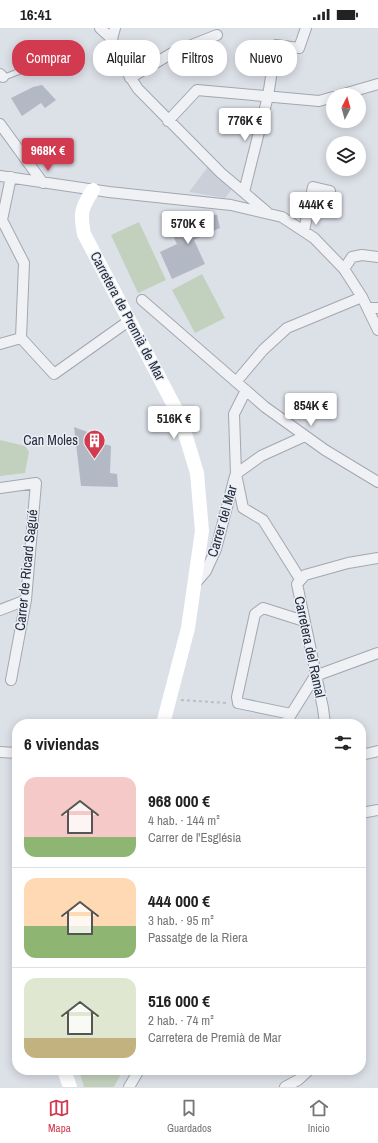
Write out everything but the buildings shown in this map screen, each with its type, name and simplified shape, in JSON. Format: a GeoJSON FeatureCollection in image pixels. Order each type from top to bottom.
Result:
{"type":"FeatureCollection","features":[{"type":"Feature","properties":{"kind":"street"},"geometry":{"type":"LineString","coordinates":[[100,28],[112,39],[120,60],[138,89],[168,121],[269,214]]}},
{"type":"Feature","properties":{"kind":"street"},"geometry":{"type":"LineString","coordinates":[[112,39],[115,28]]}},
{"type":"Feature","properties":{"kind":"street"},"geometry":{"type":"LineString","coordinates":[[244,192],[268,96],[276,45],[299,48],[306,28]]}},
{"type":"Feature","properties":{"kind":"street"},"geometry":{"type":"LineString","coordinates":[[130,78],[174,52],[217,34]]}},
{"type":"Feature","properties":{"kind":"street"},"geometry":{"type":"LineString","coordinates":[[364,88],[378,84]]}},
{"type":"Feature","properties":{"kind":"street"},"geometry":{"type":"LineString","coordinates":[[168,121],[197,90],[319,102],[326,100]]}},
{"type":"Feature","properties":{"kind":"street"},"geometry":{"type":"LineString","coordinates":[[0,124],[43,183]]}},
{"type":"Feature","properties":{"kind":"street"},"geometry":{"type":"LineString","coordinates":[[0,176],[93,190],[231,205],[282,217],[314,238],[344,269],[362,297],[373,308],[378,330]]}},
{"type":"Feature","properties":{"kind":"street"},"geometry":{"type":"LineString","coordinates":[[10,177],[2,220],[24,263],[21,338],[54,374],[130,320]]}},
{"type":"Feature","properties":{"kind":"street"},"geometry":{"type":"LineString","coordinates":[[304,231],[313,187],[330,191]]}},
{"type":"Feature","properties":{"kind":"street","name":"Carretera de Premià de Mar"},"geometry":{"type":"LineString","coordinates":[[93,190],[85,202],[80,216],[84,234],[180,417],[197,473],[202,531],[188,628],[164,719]]}},
{"type":"Feature","properties":{"kind":"street"},"geometry":{"type":"LineString","coordinates":[[344,269],[352,257],[362,255],[378,257]]}},
{"type":"Feature","properties":{"kind":"street"},"geometry":{"type":"LineString","coordinates":[[236,382],[263,350],[287,328],[362,297]]}},
{"type":"Feature","properties":{"kind":"street"},"geometry":{"type":"LineString","coordinates":[[142,300],[265,407],[325,450],[378,482]]}},
{"type":"Feature","properties":{"kind":"street"},"geometry":{"type":"LineString","coordinates":[[0,344],[21,338]]}},
{"type":"Feature","properties":{"kind":"street","name":"Carrer del Mar"},"geometry":{"type":"LineString","coordinates":[[194,586],[206,571],[216,549],[236,474],[234,414],[246,390]]}},
{"type":"Feature","properties":{"kind":"street"},"geometry":{"type":"LineString","coordinates":[[236,474],[261,456],[305,436]]}},
{"type":"Feature","properties":{"kind":"street","name":"Carretera del Ramal"},"geometry":{"type":"LineString","coordinates":[[236,474],[243,508],[263,520],[300,579],[297,590],[324,719]]}},
{"type":"Feature","properties":{"kind":"street","name":"Carrer de Ricard Sagué"},"geometry":{"type":"LineString","coordinates":[[0,488],[36,483],[26,600],[11,680]]}},
{"type":"Feature","properties":{"kind":"street"},"geometry":{"type":"LineString","coordinates":[[300,579],[305,575],[348,562],[378,558]]}},
{"type":"Feature","properties":{"kind":"street"},"geometry":{"type":"LineString","coordinates":[[0,610],[26,600]]}},
{"type":"Feature","properties":{"kind":"street"},"geometry":{"type":"LineString","coordinates":[[291,714],[238,703],[236,697],[255,614],[263,608],[304,621]]}},
{"type":"Feature","properties":{"kind":"street"},"geometry":{"type":"LineString","coordinates":[[288,719],[315,676],[378,653]]}},
{"type":"Feature","properties":{"kind":"street"},"geometry":{"type":"LineString","coordinates":[[366,754],[378,751]]}},
{"type":"Feature","properties":{"kind":"street"},"geometry":{"type":"LineString","coordinates":[[0,752],[12,753]]}},
{"type":"Feature","properties":{"kind":"street"},"geometry":{"type":"LineString","coordinates":[[366,813],[378,810]]}},
{"type":"Feature","properties":{"kind":"street"},"geometry":{"type":"LineString","coordinates":[[66,1075],[70,1087]]}},
{"type":"Feature","properties":{"kind":"street"},"geometry":{"type":"LineString","coordinates":[[130,1087],[136,1075]]}},
{"type":"Feature","properties":{"kind":"street"},"geometry":{"type":"LineString","coordinates":[[285,1087],[298,1080],[304,1075]]}},
{"type":"Feature","properties":{"kind":"lane"},"geometry":{"type":"LineString","coordinates":[[1,77],[12,73]]}},
{"type":"Feature","properties":{"kind":"path"},"geometry":{"type":"LineString","coordinates":[[170,699],[206,703],[238,703]]}},
{"type":"Feature","properties":{"kind":"shaded area"},"geometry":{"type":"Polygon","coordinates":[[[208,167],[232,189],[225,198],[189,192],[208,167]]]}},
{"type":"Feature","properties":{"kind":"green space"},"geometry":{"type":"Polygon","coordinates":[[[139,222],[166,280],[138,293],[111,235],[139,222]]]}},
{"type":"Feature","properties":{"kind":"green space"},"geometry":{"type":"Polygon","coordinates":[[[202,274],[225,318],[195,333],[172,290],[202,274]]]}},
{"type":"Feature","properties":{"kind":"green space"},"geometry":{"type":"Polygon","coordinates":[[[0,440],[25,446],[29,452],[25,473],[0,476],[0,440]]]}},
{"type":"Feature","properties":{"kind":"green space"},"geometry":{"type":"Polygon","coordinates":[[[80,1075],[120,1075],[114,1087],[84,1087],[80,1075]]]}},
{"type":"Feature","properties":{"kind":"place","name":"Can Moles"},"geometry":{"type":"Point","coordinates":[94,460]}}]}
